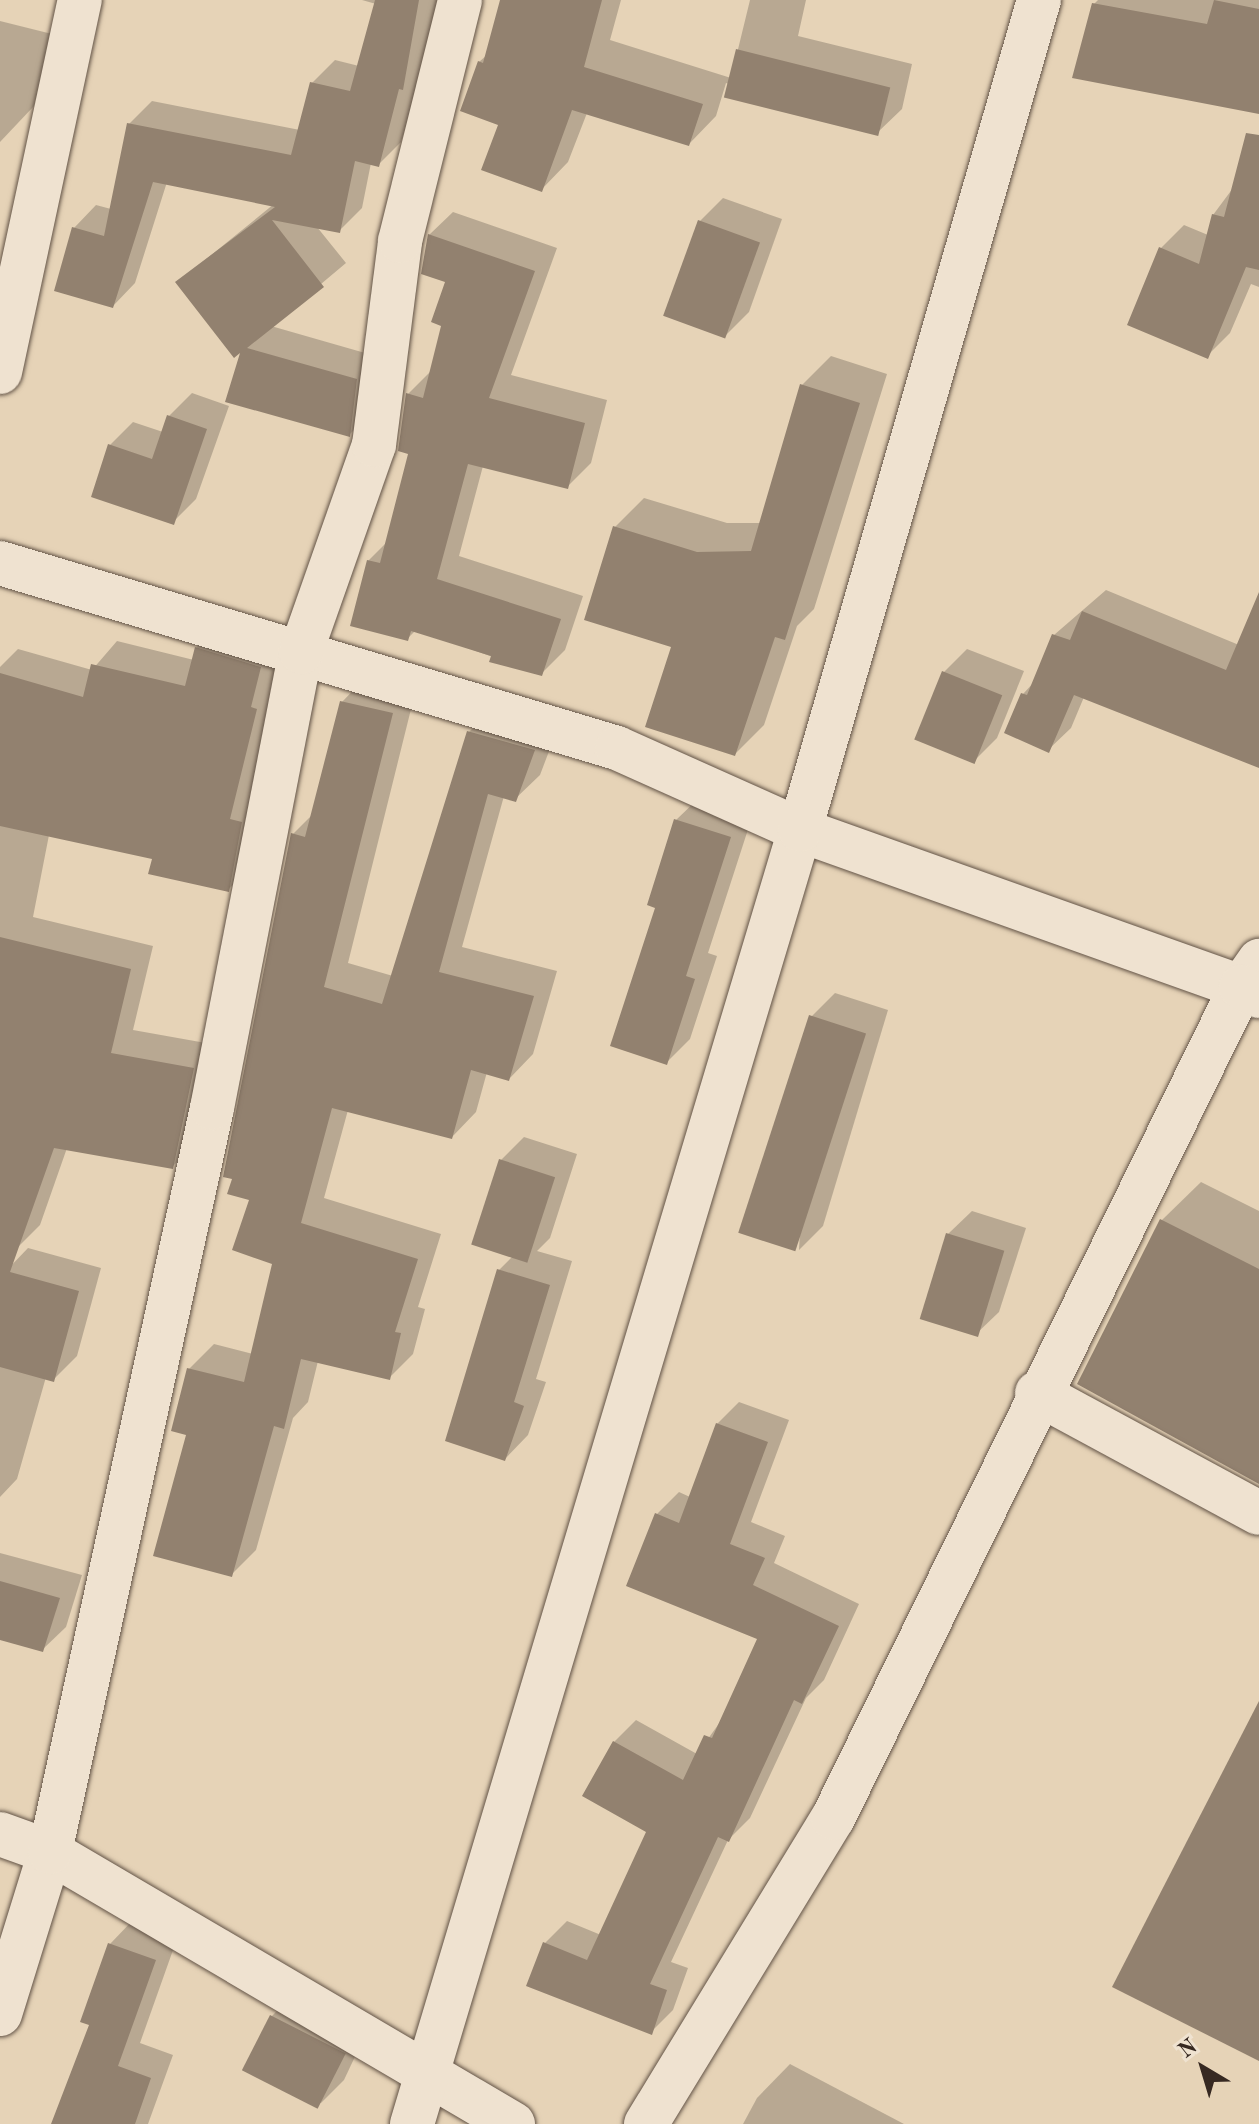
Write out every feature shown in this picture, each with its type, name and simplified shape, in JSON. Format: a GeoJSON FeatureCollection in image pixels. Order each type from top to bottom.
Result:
{"type":"FeatureCollection","features":[{"type":"Feature","properties":{"kind":"street"},"geometry":{"type":"LineString","coordinates":[[0,372],[80,0]]}},
{"type":"Feature","properties":{"kind":"street"},"geometry":{"type":"LineString","coordinates":[[0,2014],[50,1852],[212,1108],[301,652],[374,445],[400,241],[460,0]]}},
{"type":"Feature","properties":{"kind":"street"},"geometry":{"type":"LineString","coordinates":[[412,2124],[800,830],[1039,0]]}},
{"type":"Feature","properties":{"kind":"street"},"geometry":{"type":"LineString","coordinates":[[0,563],[617,748],[800,830],[1253,981],[1037,1393],[833,1818],[646,2124]]}},
{"type":"Feature","properties":{"kind":"street"},"geometry":{"type":"LineString","coordinates":[[1037,1393],[1259,1513]]}},
{"type":"Feature","properties":{"kind":"street"},"geometry":{"type":"LineString","coordinates":[[0,1834],[50,1852],[513,2124]]}},
{"type":"Feature","properties":{"kind":"building"},"geometry":{"type":"Polygon","coordinates":[[[375,0],[419,0],[403,90],[399,89],[379,167],[355,161],[340,233],[272,220],[324,287],[247,348],[357,379],[350,437],[225,402],[240,353],[234,358],[175,282],[275,207],[153,182],[113,308],[54,291],[72,227],[104,236],[127,123],[291,155],[310,82],[350,91],[375,0]]]}},
{"type":"Feature","properties":{"kind":"building"},"geometry":{"type":"Polygon","coordinates":[[[500,0],[602,0],[584,67],[703,104],[689,146],[572,110],[542,192],[481,170],[498,125],[460,111],[478,61],[483,63],[500,0]]]}},
{"type":"Feature","properties":{"kind":"building"},"geometry":{"type":"Polygon","coordinates":[[[1214,0],[1259,9],[1259,114],[1072,78],[1092,3],[1207,24],[1214,0]]]}},
{"type":"Feature","properties":{"kind":"building"},"geometry":{"type":"Polygon","coordinates":[[[736,49],[890,87],[878,136],[724,98],[736,49]]]}},
{"type":"Feature","properties":{"kind":"building"},"geometry":{"type":"Polygon","coordinates":[[[1246,133],[1259,135],[1259,270],[1246,267],[1208,359],[1127,325],[1159,247],[1199,264],[1212,214],[1224,217],[1246,133]]]}},
{"type":"Feature","properties":{"kind":"building"},"geometry":{"type":"Polygon","coordinates":[[[698,220],[760,243],[725,338],[663,316],[698,220]]]}},
{"type":"Feature","properties":{"kind":"building"},"geometry":{"type":"Polygon","coordinates":[[[428,234],[535,271],[489,398],[585,423],[568,489],[468,464],[437,579],[561,619],[542,676],[489,662],[491,656],[411,631],[408,641],[350,626],[367,560],[380,563],[408,454],[398,451],[406,393],[423,398],[441,326],[431,322],[445,282],[421,274],[428,234]]]}},
{"type":"Feature","properties":{"kind":"building"},"geometry":{"type":"Polygon","coordinates":[[[800,384],[860,403],[785,640],[775,637],[735,756],[645,727],[671,647],[584,620],[613,526],[697,552],[751,551],[800,384]]]}},
{"type":"Feature","properties":{"kind":"building"},"geometry":{"type":"Polygon","coordinates":[[[167,415],[207,429],[174,525],[91,497],[108,444],[152,459],[167,415]]]}},
{"type":"Feature","properties":{"kind":"building"},"geometry":{"type":"Polygon","coordinates":[[[1259,592],[1259,768],[1074,695],[1049,753],[1004,733],[1021,693],[1027,695],[1052,634],[1070,640],[1082,611],[1226,670],[1259,592]]]}},
{"type":"Feature","properties":{"kind":"building"},"geometry":{"type":"Polygon","coordinates":[[[195,647],[261,667],[251,707],[257,709],[230,819],[242,822],[229,892],[148,874],[152,859],[0,826],[0,673],[83,697],[91,664],[185,686],[195,647]]]}},
{"type":"Feature","properties":{"kind":"building"},"geometry":{"type":"Polygon","coordinates":[[[942,671],[1002,695],[975,764],[914,740],[942,671]]]}},
{"type":"Feature","properties":{"kind":"building"},"geometry":{"type":"Polygon","coordinates":[[[340,701],[393,713],[324,987],[382,1004],[467,731],[535,750],[516,802],[488,794],[439,972],[534,996],[509,1081],[471,1070],[452,1139],[332,1108],[301,1223],[418,1259],[395,1332],[401,1333],[390,1380],[301,1359],[284,1429],[274,1426],[232,1577],[153,1556],[186,1435],[171,1431],[187,1368],[244,1382],[272,1264],[232,1250],[249,1200],[227,1194],[232,1179],[223,1177],[291,833],[305,837],[340,701]]]}},
{"type":"Feature","properties":{"kind":"building"},"geometry":{"type":"Polygon","coordinates":[[[674,819],[731,837],[686,976],[695,979],[667,1065],[610,1046],[655,908],[647,905],[674,819]]]}},
{"type":"Feature","properties":{"kind":"building"},"geometry":{"type":"Polygon","coordinates":[[[0,937],[131,969],[111,1053],[194,1068],[173,1169],[54,1148],[10,1272],[79,1291],[54,1382],[0,1367],[0,937]]]}},
{"type":"Feature","properties":{"kind":"building"},"geometry":{"type":"Polygon","coordinates":[[[809,1015],[866,1034],[795,1251],[738,1233],[809,1015]]]}},
{"type":"Feature","properties":{"kind":"building"},"geometry":{"type":"Polygon","coordinates":[[[499,1159],[555,1177],[527,1263],[471,1245],[499,1159]]]}},
{"type":"Feature","properties":{"kind":"building"},"geometry":{"type":"Polygon","coordinates":[[[1160,1219],[1259,1269],[1259,1484],[1077,1384],[1160,1219]]]}},
{"type":"Feature","properties":{"kind":"building"},"geometry":{"type":"Polygon","coordinates":[[[946,1233],[1004,1251],[978,1337],[920,1319],[946,1233]]]}},
{"type":"Feature","properties":{"kind":"building"},"geometry":{"type":"Polygon","coordinates":[[[497,1269],[550,1285],[514,1402],[524,1406],[505,1461],[445,1441],[497,1269]]]}},
{"type":"Feature","properties":{"kind":"building"},"geometry":{"type":"Polygon","coordinates":[[[716,1423],[768,1442],[730,1544],[765,1558],[753,1585],[839,1626],[802,1704],[794,1700],[729,1842],[718,1837],[650,1984],[667,1990],[652,2035],[526,1986],[543,1942],[587,1960],[646,1832],[582,1796],[613,1741],[683,1780],[704,1735],[712,1738],[757,1639],[626,1586],[655,1513],[679,1523],[716,1423]]]}},
{"type":"Feature","properties":{"kind":"building"},"geometry":{"type":"Polygon","coordinates":[[[0,1581],[60,1598],[43,1652],[0,1640],[0,1581]]]}},
{"type":"Feature","properties":{"kind":"building"},"geometry":{"type":"Polygon","coordinates":[[[1259,1701],[1259,2061],[1112,1987],[1259,1701]]]}},
{"type":"Feature","properties":{"kind":"building"},"geometry":{"type":"Polygon","coordinates":[[[108,1943],[156,1960],[118,2066],[151,2078],[135,2124],[51,2124],[89,2025],[80,2022],[108,1943]]]}},
{"type":"Feature","properties":{"kind":"building"},"geometry":{"type":"Polygon","coordinates":[[[270,2015],[346,2054],[318,2109],[242,2070],[270,2015]]]}}]}
